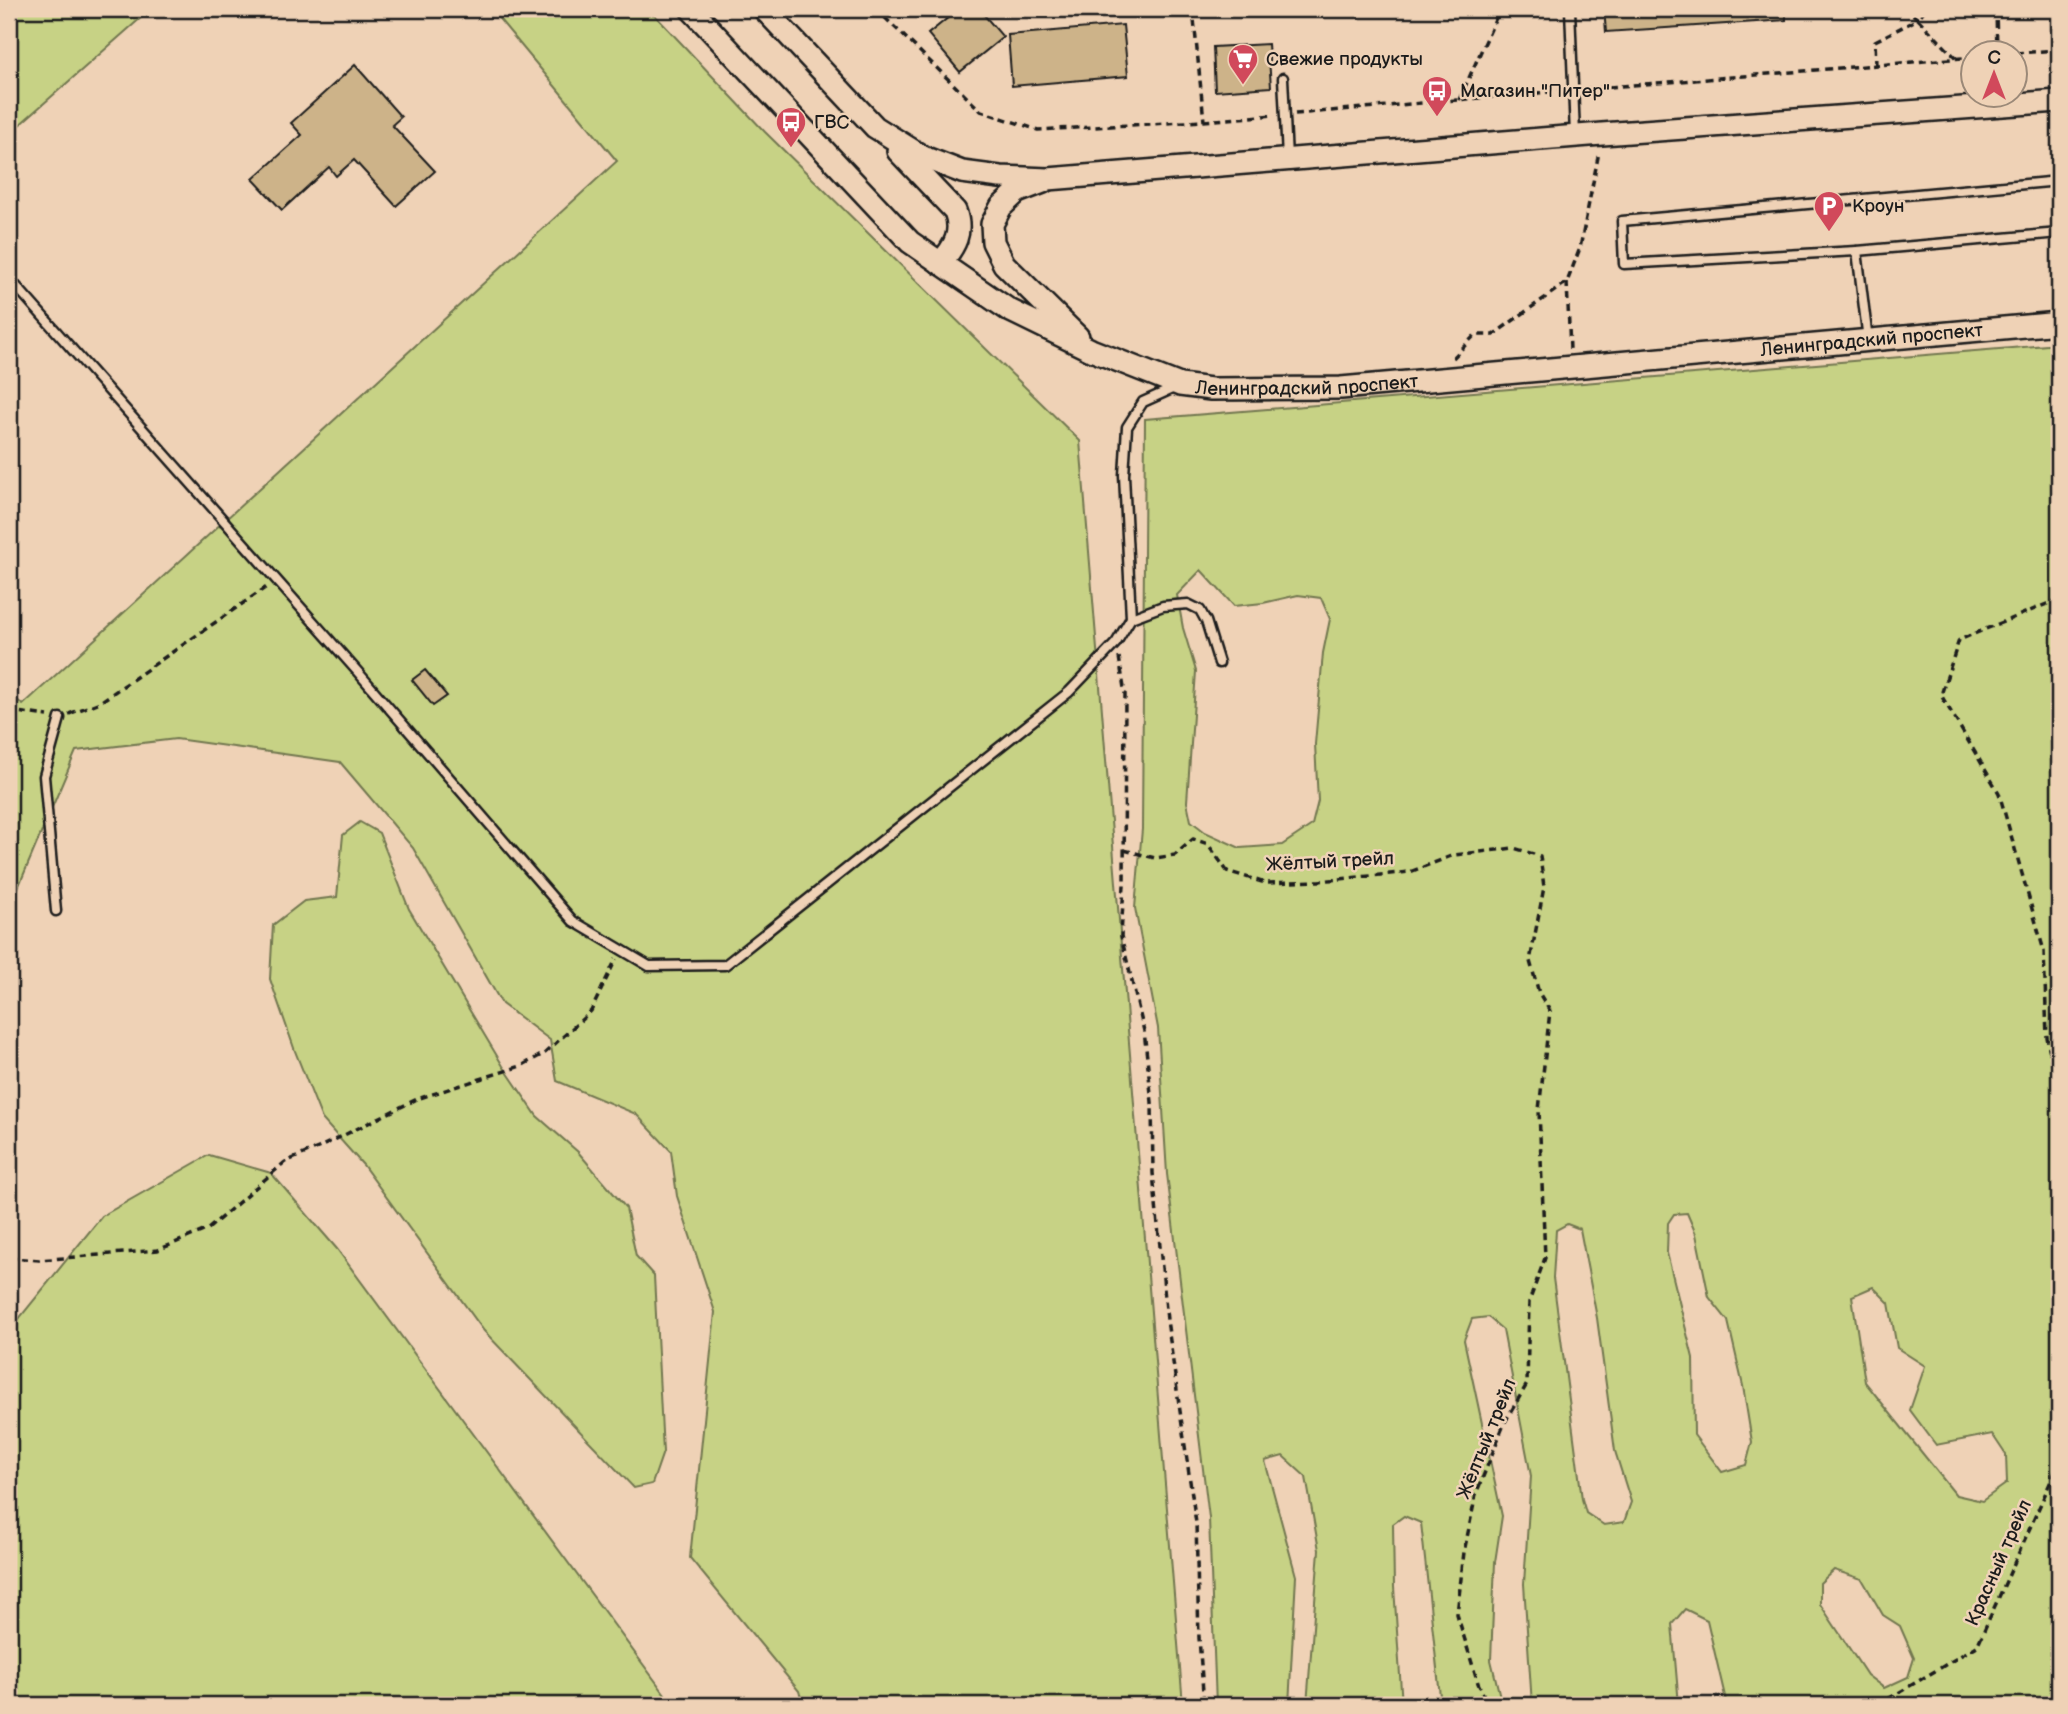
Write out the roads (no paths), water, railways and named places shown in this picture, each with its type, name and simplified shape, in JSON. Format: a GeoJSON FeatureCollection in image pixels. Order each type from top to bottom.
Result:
{"type":"FeatureCollection","features":[{"type":"Feature","properties":{"kind":"main road","name":"Ленинградский проспект"},"geometry":{"type":"LineString","coordinates":[[691,9],[910,242],[1009,310],[1091,350],[1180,385],[1211,389],[1341,388],[2059,323]]}},
{"type":"Feature","properties":{"kind":"main road"},"geometry":{"type":"LineString","coordinates":[[764,9],[955,211],[959,221],[958,237],[940,263]]}},
{"type":"Feature","properties":{"kind":"main road"},"geometry":{"type":"LineString","coordinates":[[875,127],[923,157],[962,172],[1048,180],[1287,158],[2059,101]]}},
{"type":"Feature","properties":{"kind":"main road"},"geometry":{"type":"LineString","coordinates":[[1048,180],[1017,192],[1001,207],[992,224],[993,242],[1004,264],[1091,350]]}},
{"type":"Feature","properties":{"kind":"lane"},"geometry":{"type":"LineString","coordinates":[[1570,9],[1576,136]]}},
{"type":"Feature","properties":{"kind":"lane"},"geometry":{"type":"LineString","coordinates":[[1283,78],[1287,158]]}},
{"type":"Feature","properties":{"kind":"lane"},"geometry":{"type":"LineString","coordinates":[[2059,181],[1622,221],[1624,264],[1857,251],[2059,233]]}},
{"type":"Feature","properties":{"kind":"lane"},"geometry":{"type":"LineString","coordinates":[[1857,251],[1868,340]]}},
{"type":"Feature","properties":{"kind":"lane"},"geometry":{"type":"LineString","coordinates":[[9,278],[573,921],[649,966],[725,965],[1069,692],[1116,643],[1131,618],[1124,475],[1127,427],[1143,402],[1180,385]]}},
{"type":"Feature","properties":{"kind":"lane"},"geometry":{"type":"LineString","coordinates":[[1131,618],[1163,606],[1188,604],[1200,610],[1219,663]]}},
{"type":"Feature","properties":{"kind":"lane"},"geometry":{"type":"LineString","coordinates":[[56,911],[44,776],[60,718]]}},
{"type":"Feature","properties":{"kind":"place","name":"Свежие продукты"},"geometry":{"type":"Point","coordinates":[1243,86]}},
{"type":"Feature","properties":{"kind":"place","name":"Магазин \"Питер\""},"geometry":{"type":"Point","coordinates":[1437,118]}},
{"type":"Feature","properties":{"kind":"place","name":"ГВС"},"geometry":{"type":"Point","coordinates":[791,149]}},
{"type":"Feature","properties":{"kind":"place","name":"Кроун"},"geometry":{"type":"Point","coordinates":[1829,233]}}]}
